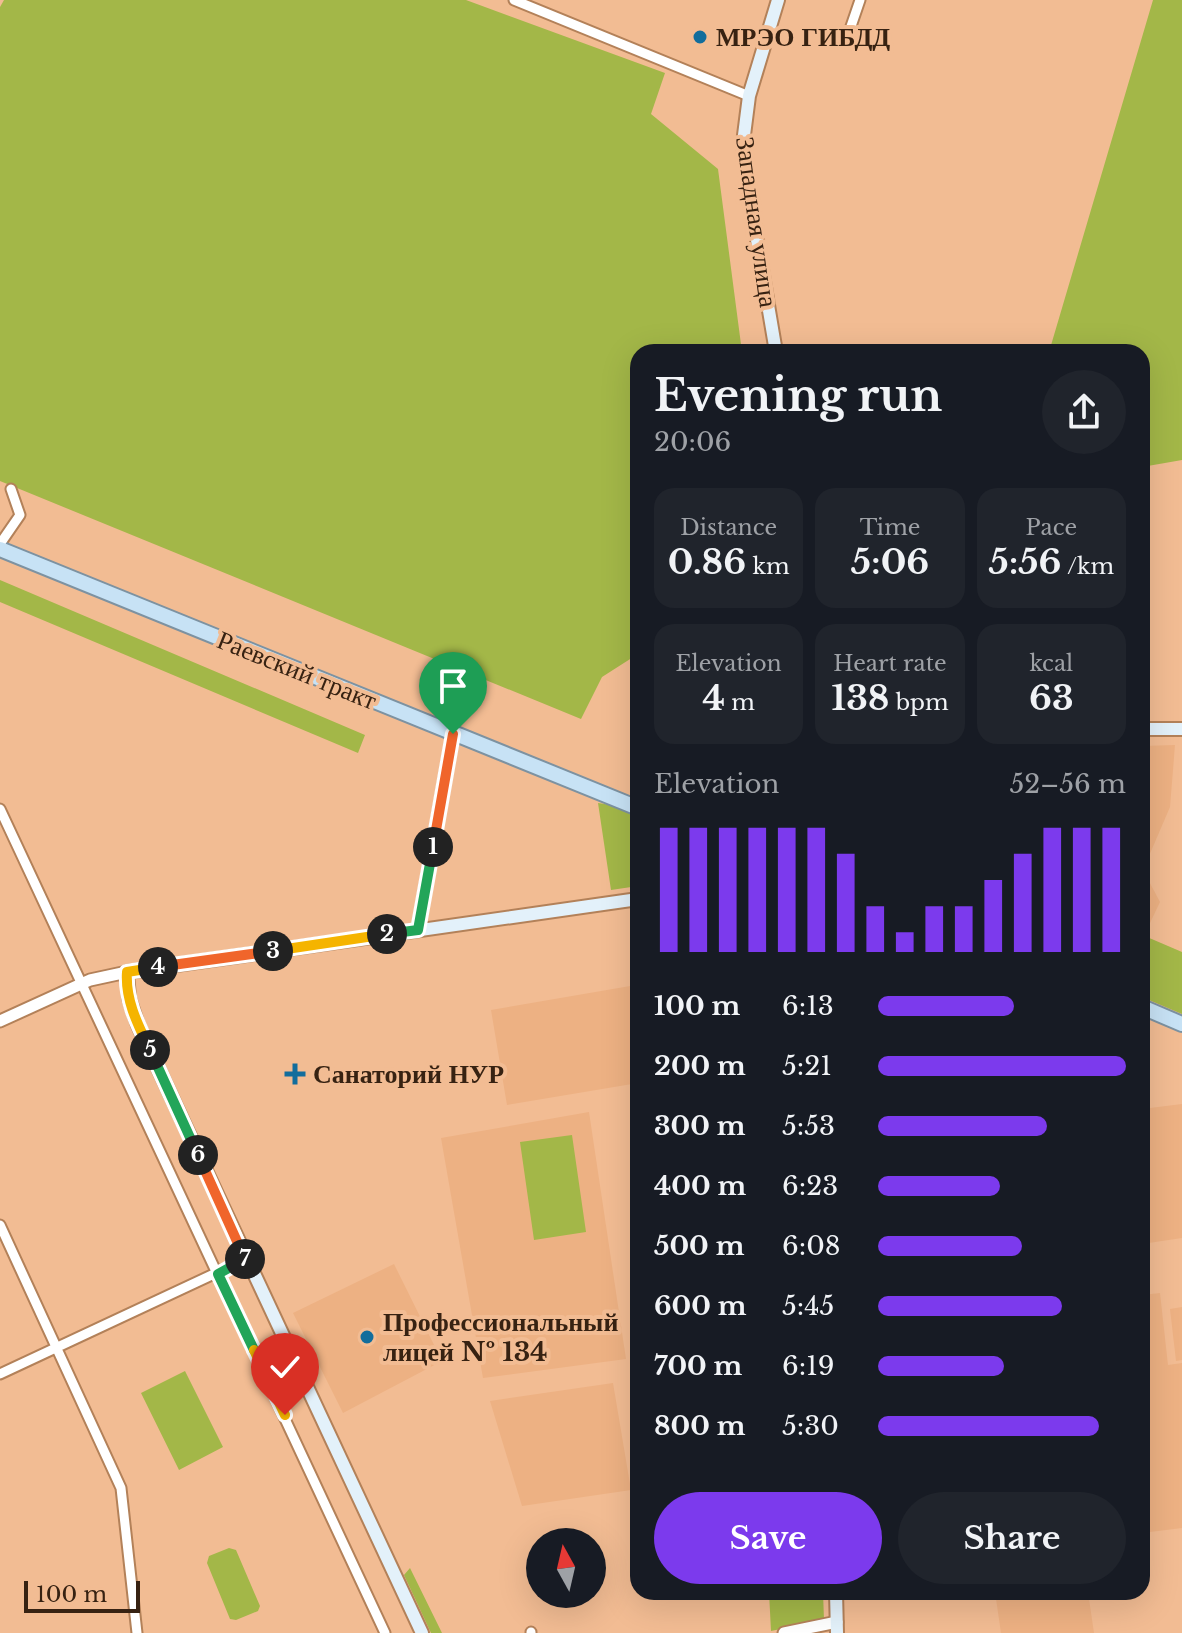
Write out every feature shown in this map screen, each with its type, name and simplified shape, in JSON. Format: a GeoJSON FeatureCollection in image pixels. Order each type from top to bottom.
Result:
{"type":"FeatureCollection","features":[{"type":"Feature","properties":{"kind":"main road","name":"Западная улица"},"geometry":{"type":"LineString","coordinates":[[775,344],[744,159],[749,96],[778,0]]}},
{"type":"Feature","properties":{"kind":"main road","name":"Раевский тракт"},"geometry":{"type":"LineString","coordinates":[[0,547],[630,805]]}},
{"type":"Feature","properties":{"kind":"main road"},"geometry":{"type":"LineString","coordinates":[[1150,729],[1182,729]]}},
{"type":"Feature","properties":{"kind":"main road"},"geometry":{"type":"LineString","coordinates":[[422,1633],[138,1025],[129,998],[127,972],[630,900]]}},
{"type":"Feature","properties":{"kind":"main road"},"geometry":{"type":"LineString","coordinates":[[1150,1010],[1182,1024]]}},
{"type":"Feature","properties":{"kind":"main road"},"geometry":{"type":"LineString","coordinates":[[1150,1021],[1182,1034]]}},
{"type":"Feature","properties":{"kind":"main road"},"geometry":{"type":"LineString","coordinates":[[836,1600],[837,1628]]}},
{"type":"Feature","properties":{"kind":"street"},"geometry":{"type":"LineString","coordinates":[[514,0],[749,96]]}},
{"type":"Feature","properties":{"kind":"street"},"geometry":{"type":"LineString","coordinates":[[847,38],[860,0]]}},
{"type":"Feature","properties":{"kind":"street"},"geometry":{"type":"LineString","coordinates":[[0,547],[20,515],[11,489]]}},
{"type":"Feature","properties":{"kind":"street"},"geometry":{"type":"LineString","coordinates":[[418,930],[453,734]]}},
{"type":"Feature","properties":{"kind":"street"},"geometry":{"type":"LineString","coordinates":[[0,809],[385,1633]]}},
{"type":"Feature","properties":{"kind":"street"},"geometry":{"type":"LineString","coordinates":[[0,1021],[102,975],[127,972]]}},
{"type":"Feature","properties":{"kind":"street"},"geometry":{"type":"LineString","coordinates":[[0,1225],[5,1249],[121,1488],[137,1633]]}},
{"type":"Feature","properties":{"kind":"street"},"geometry":{"type":"LineString","coordinates":[[0,1374],[246,1259]]}},
{"type":"Feature","properties":{"kind":"street"},"geometry":{"type":"LineString","coordinates":[[784,1633],[837,1628]]}},
{"type":"Feature","properties":{"kind":"shaded area"},"geometry":{"type":"Polygon","coordinates":[[[1175,745],[1170,807],[1150,854],[1150,746],[1175,745]]]}},
{"type":"Feature","properties":{"kind":"shaded area"},"geometry":{"type":"Polygon","coordinates":[[[1150,883],[1160,902],[1150,923],[1150,883]]]}},
{"type":"Feature","properties":{"kind":"shaded area"},"geometry":{"type":"Polygon","coordinates":[[[630,986],[630,1084],[507,1105],[491,1010],[630,986]]]}},
{"type":"Feature","properties":{"kind":"shaded area"},"geometry":{"type":"Polygon","coordinates":[[[1182,1104],[1182,1238],[1150,1243],[1150,1108],[1182,1104]]]}},
{"type":"Feature","properties":{"kind":"shaded area"},"geometry":{"type":"Polygon","coordinates":[[[589,1112],[626,1359],[483,1378],[441,1138],[589,1112]]]}},
{"type":"Feature","properties":{"kind":"shaded area","name":"Профессиональный лицей № 134"},"geometry":{"type":"Polygon","coordinates":[[[394,1264],[442,1361],[343,1413],[293,1313],[394,1264]]]}},
{"type":"Feature","properties":{"kind":"shaded area"},"geometry":{"type":"Polygon","coordinates":[[[1160,1293],[1168,1365],[1182,1363],[1182,1528],[1150,1532],[1150,1294],[1160,1293]]]}},
{"type":"Feature","properties":{"kind":"shaded area"},"geometry":{"type":"Polygon","coordinates":[[[1182,1307],[1182,1360],[1176,1361],[1170,1309],[1182,1307]]]}},
{"type":"Feature","properties":{"kind":"shaded area"},"geometry":{"type":"Polygon","coordinates":[[[613,1383],[630,1490],[522,1506],[490,1401],[613,1383]]]}},
{"type":"Feature","properties":{"kind":"shaded area"},"geometry":{"type":"Polygon","coordinates":[[[996,1600],[1089,1600],[1094,1633],[1001,1633],[996,1600]]]}},
{"type":"Feature","properties":{"kind":"green space"},"geometry":{"type":"Polygon","coordinates":[[[4,0],[466,0],[665,73],[651,114],[718,169],[741,344],[630,344],[630,659],[602,677],[581,719],[0,481],[0,7],[4,0]]]}},
{"type":"Feature","properties":{"kind":"green space"},"geometry":{"type":"Polygon","coordinates":[[[1153,0],[1182,0],[1182,460],[1150,466],[1150,344],[1051,344],[1153,0]]]}},
{"type":"Feature","properties":{"kind":"green space"},"geometry":{"type":"Polygon","coordinates":[[[0,580],[365,735],[358,753],[0,602],[0,580]]]}},
{"type":"Feature","properties":{"kind":"green space"},"geometry":{"type":"Polygon","coordinates":[[[598,803],[630,812],[630,887],[611,890],[598,803]]]}},
{"type":"Feature","properties":{"kind":"green space"},"geometry":{"type":"Polygon","coordinates":[[[1150,938],[1182,952],[1182,1014],[1150,1000],[1150,938]]]}},
{"type":"Feature","properties":{"kind":"green space"},"geometry":{"type":"Polygon","coordinates":[[[572,1135],[586,1232],[534,1240],[520,1142],[572,1135]]]}},
{"type":"Feature","properties":{"kind":"green space"},"geometry":{"type":"Polygon","coordinates":[[[185,1371],[223,1447],[179,1470],[141,1393],[185,1371]]]}},
{"type":"Feature","properties":{"kind":"green space"},"geometry":{"type":"Polygon","coordinates":[[[229,1548],[236,1550],[260,1606],[258,1611],[236,1620],[230,1619],[207,1563],[209,1556],[229,1548]]]}},
{"type":"Feature","properties":{"kind":"green space"},"geometry":{"type":"Polygon","coordinates":[[[410,1568],[442,1633],[431,1633],[404,1575],[410,1568]]]}},
{"type":"Feature","properties":{"kind":"green space"},"geometry":{"type":"Polygon","coordinates":[[[769,1600],[823,1600],[824,1620],[771,1631],[769,1600]]]}},
{"type":"Feature","properties":{"kind":"place","name":"МРЭО ГИБДД"},"geometry":{"type":"Point","coordinates":[700,37]}},
{"type":"Feature","properties":{"kind":"place","name":"Санаторий НУР"},"geometry":{"type":"Point","coordinates":[295,1074]}},
{"type":"Feature","properties":{"kind":"place","name":"Профессиональный лицей № 134"},"geometry":{"type":"Point","coordinates":[367,1337]}},
{"type":"Feature","properties":{"kind":"route"},"geometry":{"type":"LineString","coordinates":[[285,1415],[218,1274],[246,1259],[138,1025],[129,998],[127,972],[418,930],[453,734]]}}]}
